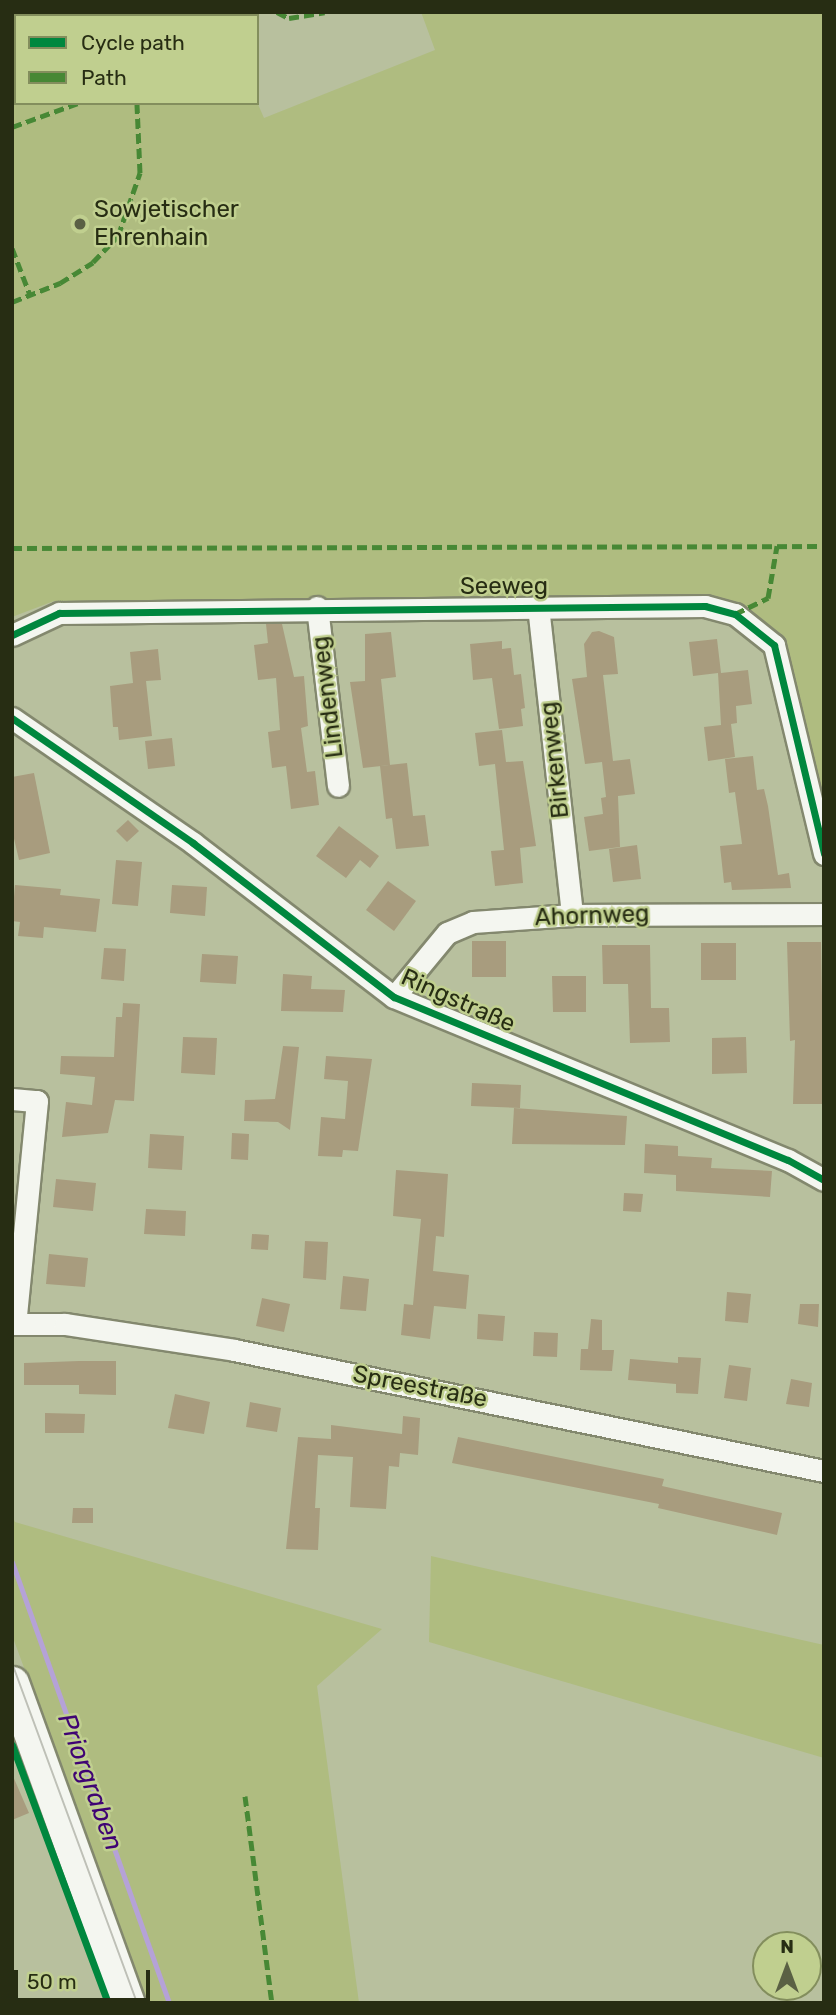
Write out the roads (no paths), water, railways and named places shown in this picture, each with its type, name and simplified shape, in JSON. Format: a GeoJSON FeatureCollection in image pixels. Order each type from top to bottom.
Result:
{"type":"FeatureCollection","features":[{"type":"Feature","properties":{"kind":"main road"},"geometry":{"type":"LineString","coordinates":[[12,1683],[22,1740],[128,2003]]}},
{"type":"Feature","properties":{"kind":"street","name":"Birkenweg"},"geometry":{"type":"LineString","coordinates":[[538,606],[572,915]]}},
{"type":"Feature","properties":{"kind":"street","name":"Seeweg"},"geometry":{"type":"LineString","coordinates":[[12,635],[59,613],[317,607],[705,606],[735,614],[756,626],[774,645],[824,855]]}},
{"type":"Feature","properties":{"kind":"street","name":"Lindenweg"},"geometry":{"type":"LineString","coordinates":[[317,607],[338,786]]}},
{"type":"Feature","properties":{"kind":"street","name":"Ringstraße"},"geometry":{"type":"LineString","coordinates":[[12,718],[192,843],[394,998],[788,1160],[824,1180]]}},
{"type":"Feature","properties":{"kind":"street","name":"Ahornweg"},"geometry":{"type":"LineString","coordinates":[[394,998],[447,933],[473,922],[572,915],[824,914]]}},
{"type":"Feature","properties":{"kind":"street"},"geometry":{"type":"LineString","coordinates":[[12,1099],[37,1101],[13,1324]]}},
{"type":"Feature","properties":{"kind":"street","name":"Spreestraße"},"geometry":{"type":"LineString","coordinates":[[13,1324],[65,1324],[234,1350],[824,1471]]}},
{"type":"Feature","properties":{"kind":"waterway","name":"Priorgraben"},"geometry":{"type":"LineString","coordinates":[[12,1562],[169,2003]]}},
{"type":"Feature","properties":{"kind":"tram line"},"geometry":{"type":"LineString","coordinates":[[12,1663],[137,2003]]}},
{"type":"Feature","properties":{"kind":"place","name":"Sowjetischer Ehrenhain"},"geometry":{"type":"Point","coordinates":[80,224]}}]}
